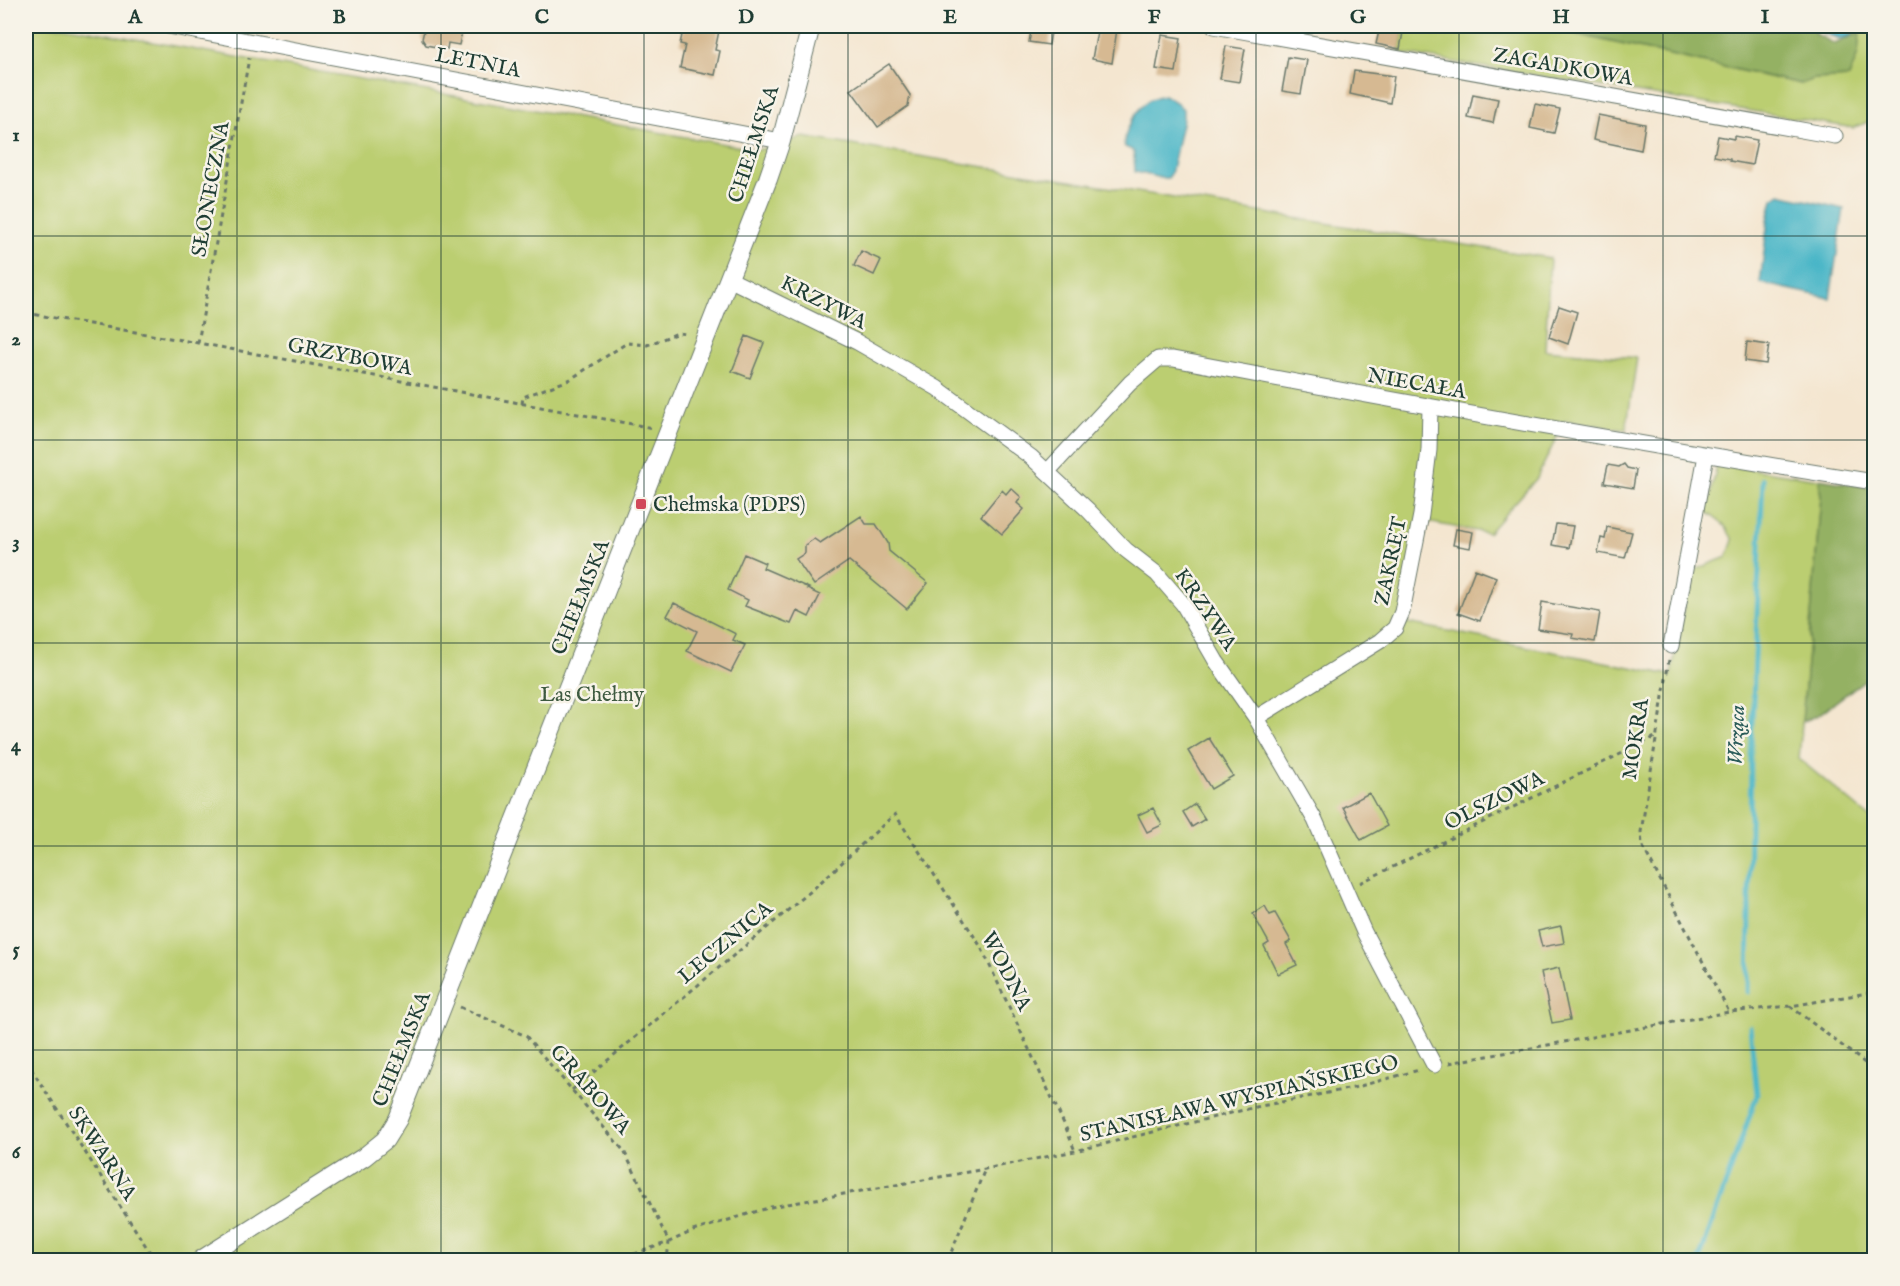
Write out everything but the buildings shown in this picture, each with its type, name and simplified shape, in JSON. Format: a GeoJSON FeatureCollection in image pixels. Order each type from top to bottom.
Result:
{"type":"FeatureCollection","features":[{"type":"Feature","properties":{"kind":"street","name":"LETNIA"},"geometry":{"type":"LineString","coordinates":[[168,26],[781,141]]}},
{"type":"Feature","properties":{"kind":"street","name":"CHEŁMSKA"},"geometry":{"type":"LineString","coordinates":[[201,1260],[364,1157],[385,1140],[401,1112],[729,279],[781,141],[811,26]]}},
{"type":"Feature","properties":{"kind":"street","name":"ZAGADKOWA"},"geometry":{"type":"LineString","coordinates":[[1214,26],[1835,136]]}},
{"type":"Feature","properties":{"kind":"street","name":"KRZYWA"},"geometry":{"type":"LineString","coordinates":[[729,279],[857,342],[937,388],[996,430],[1047,472],[1126,550],[1157,574],[1183,604],[1216,661],[1256,718],[1316,820],[1368,941],[1434,1065]]}},
{"type":"Feature","properties":{"kind":"street","name":"NIECAŁA"},"geometry":{"type":"LineString","coordinates":[[1047,472],[1130,383],[1158,358],[1706,455],[1875,482]]}},
{"type":"Feature","properties":{"kind":"street","name":"ZAKRĘT"},"geometry":{"type":"LineString","coordinates":[[1256,718],[1380,641],[1395,628],[1402,612],[1421,515],[1429,450],[1430,407]]}},
{"type":"Feature","properties":{"kind":"street"},"geometry":{"type":"LineString","coordinates":[[1671,646],[1706,455]]}},
{"type":"Feature","properties":{"kind":"path","name":"SŁONECZNA"},"geometry":{"type":"LineString","coordinates":[[198,343],[252,41]]}},
{"type":"Feature","properties":{"kind":"path","name":"GRZYBOWA"},"geometry":{"type":"LineString","coordinates":[[26,313],[670,432]]}},
{"type":"Feature","properties":{"kind":"path"},"geometry":{"type":"LineString","coordinates":[[522,404],[523,397],[569,380],[627,343],[647,345],[678,333],[695,332]]}},
{"type":"Feature","properties":{"kind":"path","name":"MOKRA"},"geometry":{"type":"LineString","coordinates":[[1671,646],[1641,832],[1642,846],[1729,1012]]}},
{"type":"Feature","properties":{"kind":"path","name":"OLSZOWA"},"geometry":{"type":"LineString","coordinates":[[1345,891],[1656,736]]}},
{"type":"Feature","properties":{"kind":"path","name":"LECZNICA"},"geometry":{"type":"LineString","coordinates":[[572,1090],[811,891],[895,814]]}},
{"type":"Feature","properties":{"kind":"path","name":"WODNA"},"geometry":{"type":"LineString","coordinates":[[895,814],[981,947],[1075,1151]]}},
{"type":"Feature","properties":{"kind":"path","name":"STANISŁAWA WYSPIAŃSKIEGO"},"geometry":{"type":"LineString","coordinates":[[617,1260],[693,1231],[771,1206],[1075,1151],[1256,1107],[1398,1078],[1434,1065],[1729,1012],[1790,1006],[1875,992]]}},
{"type":"Feature","properties":{"kind":"path","name":"GRABOWA"},"geometry":{"type":"LineString","coordinates":[[445,1000],[526,1036],[624,1151],[669,1242]]}},
{"type":"Feature","properties":{"kind":"path"},"geometry":{"type":"LineString","coordinates":[[1790,1006],[1875,1070]]}},
{"type":"Feature","properties":{"kind":"path","name":"SKWARNA"},"geometry":{"type":"LineString","coordinates":[[26,1062],[27,1068],[155,1260]]}},
{"type":"Feature","properties":{"kind":"path"},"geometry":{"type":"LineString","coordinates":[[948,1260],[985,1169]]}},
{"type":"Feature","properties":{"kind":"path"},"geometry":{"type":"LineString","coordinates":[[667,1260],[669,1242]]}},
{"type":"Feature","properties":{"kind":"green space","name":"Las Chełmy"},"geometry":{"type":"Polygon","coordinates":[[[26,26],[63,26],[758,150],[803,137],[1550,258],[1545,350],[1637,358],[1626,430],[1565,420],[1537,478],[1488,533],[1427,522],[1407,623],[1671,675],[1691,571],[1727,557],[1733,540],[1725,526],[1707,512],[1717,464],[1819,479],[1821,497],[1799,759],[1874,821],[1874,1260],[26,1260],[26,26]]]}},
{"type":"Feature","properties":{"kind":"green space"},"geometry":{"type":"Polygon","coordinates":[[[1404,26],[1552,26],[1554,29],[1801,84],[1814,79],[1849,77],[1860,32],[1852,35],[1854,26],[1874,26],[1874,119],[1854,128],[1399,53],[1404,26]]]}},
{"type":"Feature","properties":{"kind":"green space"},"geometry":{"type":"Polygon","coordinates":[[[1552,26],[1812,26],[1815,34],[1835,44],[1860,32],[1858,54],[1849,77],[1814,79],[1801,84],[1553,29],[1552,26]]]}},
{"type":"Feature","properties":{"kind":"green space"},"geometry":{"type":"Polygon","coordinates":[[[1819,479],[1874,488],[1874,673],[1818,715],[1802,722],[1821,497],[1819,479]]]}},
{"type":"Feature","properties":{"kind":"water"},"geometry":{"type":"Polygon","coordinates":[[[1818,26],[1854,26],[1852,35],[1841,39],[1823,33],[1818,26]]]}},
{"type":"Feature","properties":{"kind":"water"},"geometry":{"type":"Polygon","coordinates":[[[1164,95],[1183,109],[1183,119],[1171,174],[1168,178],[1135,172],[1134,153],[1124,144],[1129,126],[1140,109],[1149,100],[1164,95]]]}},
{"type":"Feature","properties":{"kind":"water"},"geometry":{"type":"Polygon","coordinates":[[[1780,194],[1844,209],[1830,298],[1760,283],[1768,220],[1773,199],[1780,194]]]}},
{"type":"Feature","properties":{"kind":"waterway","name":"Wrząca"},"geometry":{"type":"LineString","coordinates":[[1748,992],[1751,746],[1763,479]]}},
{"type":"Feature","properties":{"kind":"waterway","name":"Wrząca"},"geometry":{"type":"LineString","coordinates":[[1699,1260],[1757,1095],[1750,1027]]}},
{"type":"Feature","properties":{"kind":"place","name":"Chełmska (PDPS)"},"geometry":{"type":"Point","coordinates":[641,504]}}]}
